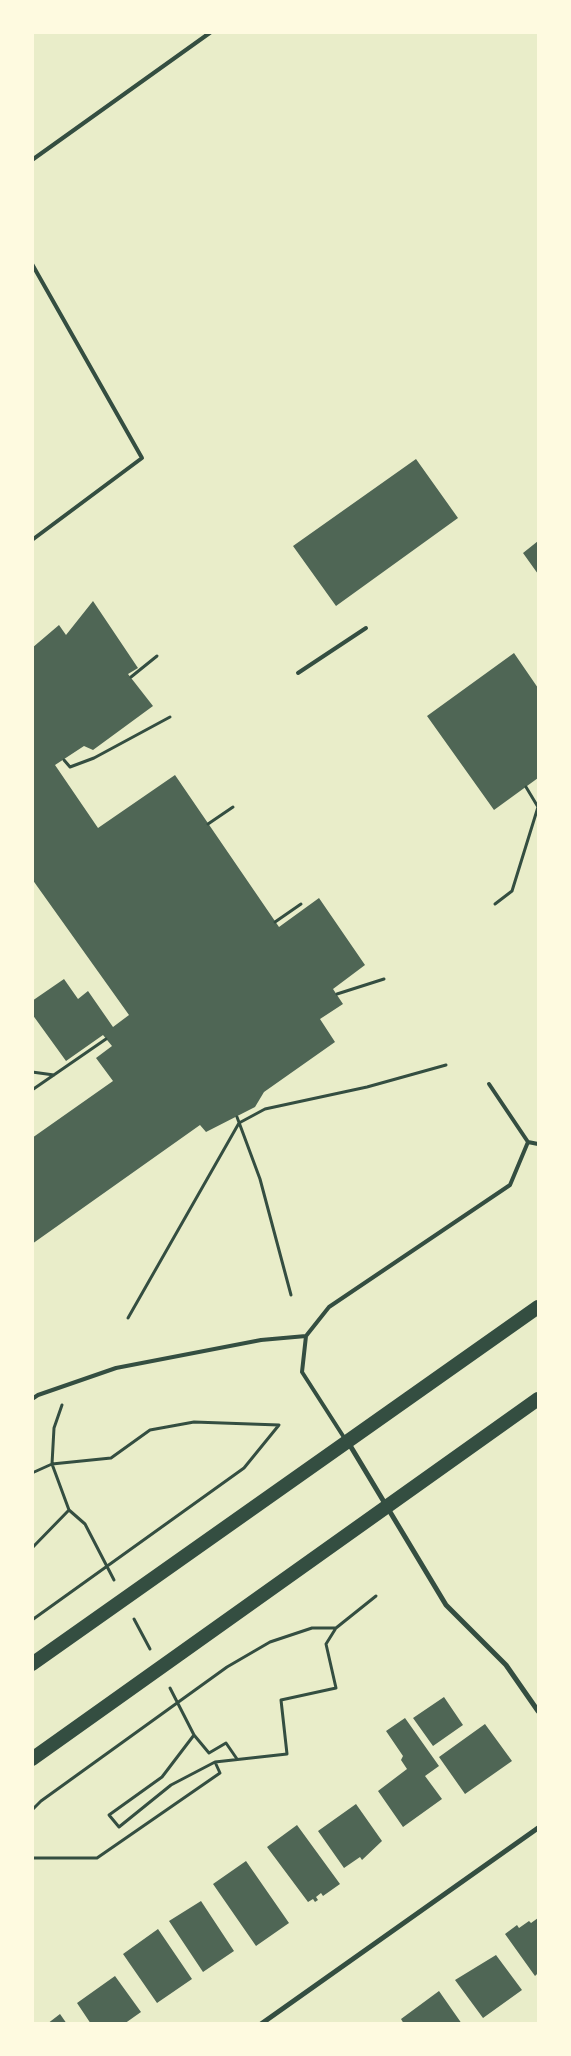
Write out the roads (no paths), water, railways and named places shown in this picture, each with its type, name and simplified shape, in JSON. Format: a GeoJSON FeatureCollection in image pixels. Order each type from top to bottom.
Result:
{"type":"FeatureCollection","features":[{"type":"Feature","properties":{"kind":"highway"},"geometry":{"type":"LineString","coordinates":[[32,1664],[538,1307]]}},
{"type":"Feature","properties":{"kind":"highway"},"geometry":{"type":"LineString","coordinates":[[32,1759],[538,1399]]}},
{"type":"Feature","properties":{"kind":"street"},"geometry":{"type":"LineString","coordinates":[[348,1442],[446,1605],[506,1665],[538,1711]]}},
{"type":"Feature","properties":{"kind":"street"},"geometry":{"type":"LineString","coordinates":[[260,2024],[538,1828]]}},
{"type":"Feature","properties":{"kind":"lane"},"geometry":{"type":"LineString","coordinates":[[32,160],[211,32]]}},
{"type":"Feature","properties":{"kind":"lane"},"geometry":{"type":"LineString","coordinates":[[32,264],[142,458],[32,540]]}},
{"type":"Feature","properties":{"kind":"lane"},"geometry":{"type":"LineString","coordinates":[[298,673],[366,628]]}},
{"type":"Feature","properties":{"kind":"lane"},"geometry":{"type":"LineString","coordinates":[[489,1084],[528,1142],[538,1144]]}},
{"type":"Feature","properties":{"kind":"lane"},"geometry":{"type":"LineString","coordinates":[[348,1442],[302,1372],[306,1336],[328,1307],[510,1185],[528,1142]]}},
{"type":"Feature","properties":{"kind":"lane"},"geometry":{"type":"LineString","coordinates":[[32,1399],[38,1395],[116,1368],[261,1340],[306,1336]]}}]}
